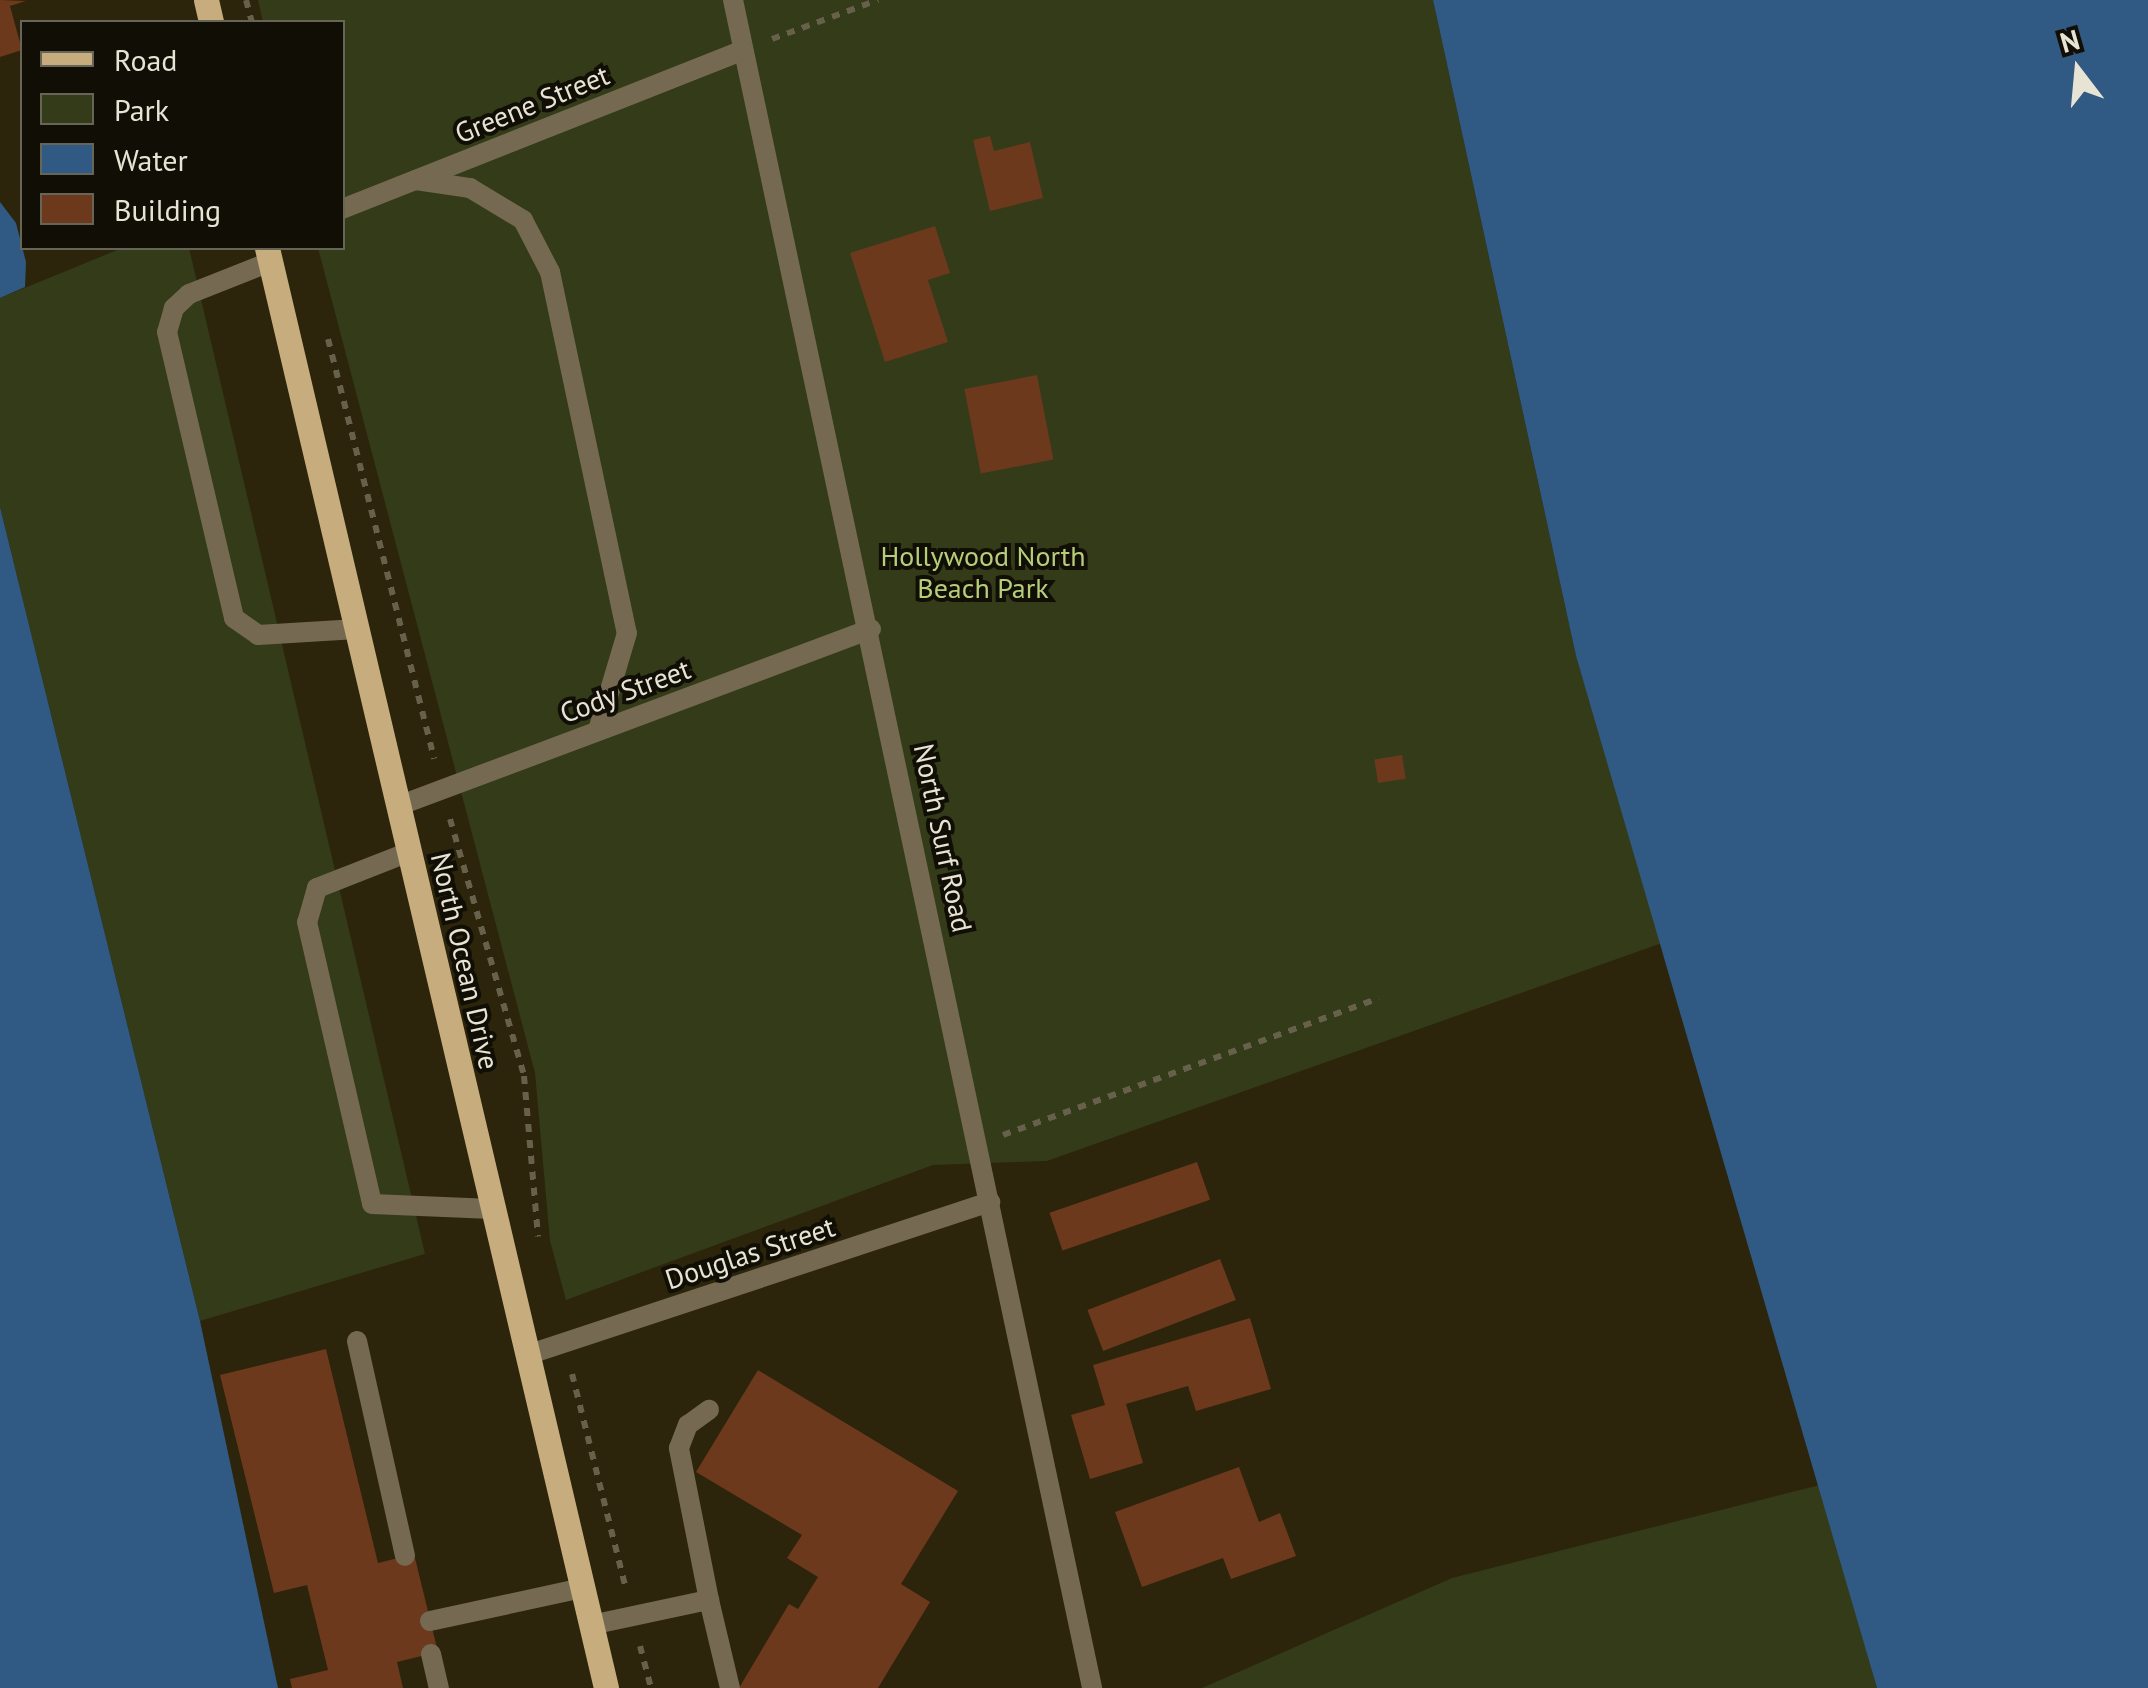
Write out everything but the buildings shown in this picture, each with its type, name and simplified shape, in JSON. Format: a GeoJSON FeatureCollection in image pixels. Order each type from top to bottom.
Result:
{"type":"FeatureCollection","features":[{"type":"Feature","properties":{"kind":"main road","name":"North Ocean Drive"},"geometry":{"type":"LineString","coordinates":[[269,255],[606,1688]]}},
{"type":"Feature","properties":{"kind":"street","name":"North Surf Road"},"geometry":{"type":"LineString","coordinates":[[733,0],[871,628],[1092,1688]]}},
{"type":"Feature","properties":{"kind":"street","name":"Greene Street"},"geometry":{"type":"LineString","coordinates":[[345,208],[742,50]]}},
{"type":"Feature","properties":{"kind":"street"},"geometry":{"type":"LineString","coordinates":[[416,180],[470,188],[523,220],[550,272],[627,633],[598,730]]}},
{"type":"Feature","properties":{"kind":"street"},"geometry":{"type":"LineString","coordinates":[[269,255],[189,294],[174,308],[166,332],[234,618],[258,635],[357,629]]}},
{"type":"Feature","properties":{"kind":"street","name":"Cody Street"},"geometry":{"type":"LineString","coordinates":[[398,806],[871,628]]}},
{"type":"Feature","properties":{"kind":"street"},"geometry":{"type":"LineString","coordinates":[[409,852],[317,888],[307,922],[372,1204],[492,1209]]}},
{"type":"Feature","properties":{"kind":"street","name":"Douglas Street"},"geometry":{"type":"LineString","coordinates":[[527,1355],[990,1202]]}},
{"type":"Feature","properties":{"kind":"street"},"geometry":{"type":"LineString","coordinates":[[357,1341],[406,1556]]}},
{"type":"Feature","properties":{"kind":"street"},"geometry":{"type":"LineString","coordinates":[[709,1410],[688,1425],[679,1448],[730,1688]]}},
{"type":"Feature","properties":{"kind":"street"},"geometry":{"type":"LineString","coordinates":[[430,1622],[583,1588]]}},
{"type":"Feature","properties":{"kind":"street"},"geometry":{"type":"LineString","coordinates":[[591,1625],[709,1600]]}},
{"type":"Feature","properties":{"kind":"street"},"geometry":{"type":"LineString","coordinates":[[430,1654],[439,1688]]}},
{"type":"Feature","properties":{"kind":"path"},"geometry":{"type":"LineString","coordinates":[[742,50],[878,0]]}},
{"type":"Feature","properties":{"kind":"path"},"geometry":{"type":"LineString","coordinates":[[324,325],[442,790],[524,1076],[539,1241]]}},
{"type":"Feature","properties":{"kind":"path"},"geometry":{"type":"LineString","coordinates":[[978,1144],[1379,998]]}},
{"type":"Feature","properties":{"kind":"path"},"geometry":{"type":"LineString","coordinates":[[565,1342],[650,1688]]}},
{"type":"Feature","properties":{"kind":"green space","name":"Hollywood North Beach Park"},"geometry":{"type":"Polygon","coordinates":[[[258,0],[1433,0],[1576,656],[1662,943],[1047,1161],[933,1165],[566,1300],[550,1241],[535,1073],[319,250],[345,250],[345,20],[263,20],[258,0]]]}},
{"type":"Feature","properties":{"kind":"green space"},"geometry":{"type":"Polygon","coordinates":[[[117,250],[189,250],[425,1254],[200,1321],[0,507],[0,298],[117,250]]]}},
{"type":"Feature","properties":{"kind":"green space"},"geometry":{"type":"Polygon","coordinates":[[[1820,1485],[1877,1688],[1202,1688],[1452,1578],[1820,1485]]]}},
{"type":"Feature","properties":{"kind":"water"},"geometry":{"type":"Polygon","coordinates":[[[1433,0],[2148,0],[2148,1688],[1877,1688],[1576,656],[1433,0]]]}},
{"type":"Feature","properties":{"kind":"water"},"geometry":{"type":"Polygon","coordinates":[[[0,202],[16,223],[26,262],[25,287],[0,298],[0,202]]]}},
{"type":"Feature","properties":{"kind":"water"},"geometry":{"type":"Polygon","coordinates":[[[0,507],[200,1321],[278,1688],[0,1688],[0,507]]]}}]}
